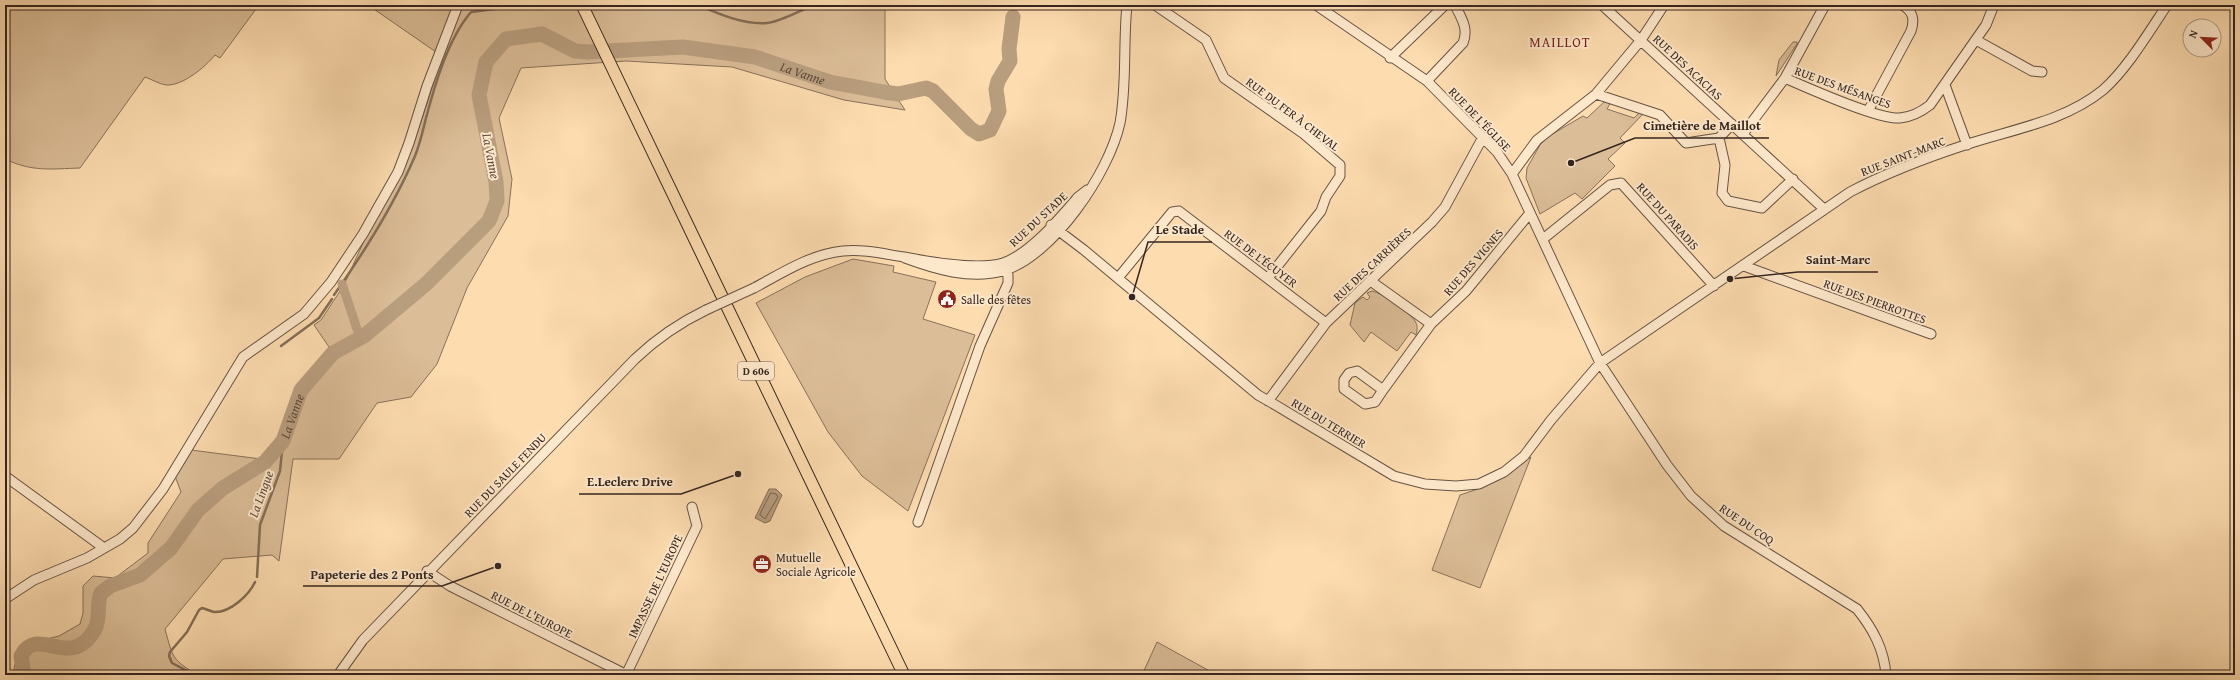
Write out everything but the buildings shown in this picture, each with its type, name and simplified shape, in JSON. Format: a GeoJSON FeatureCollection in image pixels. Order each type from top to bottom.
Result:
{"type":"FeatureCollection","features":[{"type":"Feature","properties":{"kind":"main road","name":"D 606"},"geometry":{"type":"LineString","coordinates":[[582,5],[904,675]]}},
{"type":"Feature","properties":{"kind":"street"},"geometry":{"type":"LineString","coordinates":[[5,599],[34,580],[87,558],[127,534],[163,489],[243,357],[304,314],[331,282],[359,240],[398,172],[432,72],[458,5]]}},
{"type":"Feature","properties":{"kind":"street","name":"RUE DU STADE"},"geometry":{"type":"LineString","coordinates":[[754,288],[811,259],[842,251],[862,251],[905,258],[929,267],[966,274],[1004,266],[1033,254],[1054,228],[1082,203],[1109,157],[1120,122],[1127,5]]}},
{"type":"Feature","properties":{"kind":"street","name":"RUE DU FER À CHEVAL"},"geometry":{"type":"LineString","coordinates":[[1155,5],[1206,40],[1224,78],[1304,134],[1340,165],[1340,176],[1326,197],[1321,211],[1268,278]]}},
{"type":"Feature","properties":{"kind":"street","name":"RUE DE L'ÉGLISE"},"geometry":{"type":"LineString","coordinates":[[1316,5],[1390,58],[1427,81],[1497,152],[1512,174],[1600,363]]}},
{"type":"Feature","properties":{"kind":"street"},"geometry":{"type":"LineString","coordinates":[[1390,58],[1445,5]]}},
{"type":"Feature","properties":{"kind":"street"},"geometry":{"type":"LineString","coordinates":[[1427,81],[1463,42],[1466,36],[1466,29],[1455,5]]}},
{"type":"Feature","properties":{"kind":"street","name":"RUE DES ACACIAS"},"geometry":{"type":"LineString","coordinates":[[1602,5],[1793,178],[1824,209]]}},
{"type":"Feature","properties":{"kind":"street"},"geometry":{"type":"LineString","coordinates":[[1512,174],[1537,140],[1596,94],[1641,40],[1664,5]]}},
{"type":"Feature","properties":{"kind":"street"},"geometry":{"type":"LineString","coordinates":[[1743,134],[1785,78],[1825,5]]}},
{"type":"Feature","properties":{"kind":"street"},"geometry":{"type":"LineString","coordinates":[[1868,111],[1911,31],[1913,16],[1907,8],[1902,5]]}},
{"type":"Feature","properties":{"kind":"street","name":"RUE DES MÉSANGES"},"geometry":{"type":"LineString","coordinates":[[1785,78],[1887,118],[1910,116],[1919,113],[1930,105],[1945,85],[1986,25],[1994,5]]}},
{"type":"Feature","properties":{"kind":"street","name":"RUE SAINT-MARC"},"geometry":{"type":"LineString","coordinates":[[1600,363],[1744,266],[1824,209],[1850,192],[1879,176],[1968,144],[2056,117],[2081,106],[2104,89],[2135,52],[2167,5]]}},
{"type":"Feature","properties":{"kind":"street"},"geometry":{"type":"LineString","coordinates":[[1976,40],[2032,71],[2042,72]]}},
{"type":"Feature","properties":{"kind":"street"},"geometry":{"type":"LineString","coordinates":[[1945,85],[1968,144]]}},
{"type":"Feature","properties":{"kind":"street"},"geometry":{"type":"LineString","coordinates":[[1596,94],[1660,115],[1686,142],[1719,138],[1732,124]]}},
{"type":"Feature","properties":{"kind":"street","name":"RUE DES CARRIÈRES"},"geometry":{"type":"LineString","coordinates":[[1268,401],[1326,323],[1418,238],[1445,207],[1483,137]]}},
{"type":"Feature","properties":{"kind":"street"},"geometry":{"type":"LineString","coordinates":[[1719,138],[1725,165],[1722,193],[1728,201],[1762,208],[1793,178]]}},
{"type":"Feature","properties":{"kind":"street","name":"RUE DU PARADIS"},"geometry":{"type":"LineString","coordinates":[[1543,239],[1610,185],[1621,182],[1714,286]]}},
{"type":"Feature","properties":{"kind":"street","name":"RUE DE L’ÉCUYER"},"geometry":{"type":"LineString","coordinates":[[1118,278],[1172,212],[1176,210],[1184,214],[1326,323]]}},
{"type":"Feature","properties":{"kind":"street","name":"RUE DES VIGNES"},"geometry":{"type":"LineString","coordinates":[[1383,390],[1431,324],[1466,291],[1530,213]]}},
{"type":"Feature","properties":{"kind":"street","name":"RUE DU TERRIER"},"geometry":{"type":"LineString","coordinates":[[1054,228],[1118,278],[1268,401],[1394,476],[1425,484],[1467,486],[1492,479],[1524,456],[1551,420],[1600,363]]}},
{"type":"Feature","properties":{"kind":"street"},"geometry":{"type":"LineString","coordinates":[[918,522],[980,346],[1008,283],[1008,275],[1004,266]]}},
{"type":"Feature","properties":{"kind":"street","name":"RUE DES PIERROTTES"},"geometry":{"type":"LineString","coordinates":[[1744,266],[1931,334]]}},
{"type":"Feature","properties":{"kind":"street"},"geometry":{"type":"LineString","coordinates":[[1372,282],[1431,324]]}},
{"type":"Feature","properties":{"kind":"street","name":"RUE DU SAULE FENDU"},"geometry":{"type":"LineString","coordinates":[[338,675],[363,640],[427,571],[654,341],[679,323],[754,288]]}},
{"type":"Feature","properties":{"kind":"street","name":"RUE DU COQ"},"geometry":{"type":"LineString","coordinates":[[1600,363],[1667,465],[1691,496],[1724,526],[1857,609],[1878,640],[1883,655],[1886,675]]}},
{"type":"Feature","properties":{"kind":"street"},"geometry":{"type":"LineString","coordinates":[[5,476],[104,548]]}},
{"type":"Feature","properties":{"kind":"street","name":"IMPASSE DE L'EUROPE"},"geometry":{"type":"LineString","coordinates":[[627,675],[696,526],[692,507]]}},
{"type":"Feature","properties":{"kind":"street","name":"RUE DE L'EUROPE"},"geometry":{"type":"LineString","coordinates":[[427,571],[450,586],[627,675]]}},
{"type":"Feature","properties":{"kind":"shaded area"},"geometry":{"type":"Polygon","coordinates":[[[5,5],[259,5],[220,58],[215,55],[206,65],[193,75],[173,84],[166,85],[158,83],[145,77],[80,168],[42,169],[24,166],[5,159],[5,5]]]}},
{"type":"Feature","properties":{"kind":"shaded area"},"geometry":{"type":"Polygon","coordinates":[[[368,5],[455,5],[436,52],[368,5]]]}},
{"type":"Feature","properties":{"kind":"shaded area"},"geometry":{"type":"Polygon","coordinates":[[[462,5],[741,5],[751,8],[761,5],[885,5],[885,79],[905,110],[844,100],[732,67],[626,61],[521,68],[499,118],[512,179],[508,216],[467,288],[437,364],[411,397],[377,403],[339,459],[293,459],[279,561],[272,555],[223,559],[165,629],[172,652],[178,662],[198,675],[15,675],[14,669],[19,646],[59,636],[80,624],[83,613],[83,586],[93,576],[115,578],[148,553],[148,543],[181,492],[175,476],[191,450],[261,459],[279,439],[299,387],[331,350],[314,325],[321,320],[344,285],[368,232],[401,173],[412,149],[443,55],[462,5]]]}},
{"type":"Feature","properties":{"kind":"shaded area"},"geometry":{"type":"Polygon","coordinates":[[[1793,42],[1797,42],[1797,44],[1776,76],[1779,60],[1793,42]]]}},
{"type":"Feature","properties":{"kind":"shaded area"},"geometry":{"type":"Polygon","coordinates":[[[1612,100],[1607,109],[1634,118],[1639,113],[1643,114],[1620,138],[1625,143],[1608,159],[1615,166],[1582,199],[1575,193],[1540,214],[1526,178],[1527,168],[1540,145],[1549,136],[1583,116],[1587,118],[1604,102],[1612,100]]]}},
{"type":"Feature","properties":{"kind":"shaded area"},"geometry":{"type":"Polygon","coordinates":[[[853,259],[894,266],[893,272],[936,282],[923,319],[975,335],[908,511],[862,476],[828,432],[756,303],[805,277],[853,259]]]}},
{"type":"Feature","properties":{"kind":"shaded area"},"geometry":{"type":"Polygon","coordinates":[[[1372,291],[1383,295],[1396,304],[1409,314],[1416,323],[1416,335],[1411,332],[1397,351],[1371,332],[1364,342],[1350,325],[1355,303],[1363,297],[1367,300],[1370,297],[1367,293],[1372,291]]]}},
{"type":"Feature","properties":{"kind":"shaded area"},"geometry":{"type":"Polygon","coordinates":[[[1531,457],[1480,588],[1432,570],[1460,495],[1481,488],[1531,457]]]}},
{"type":"Feature","properties":{"kind":"shaded area"},"geometry":{"type":"Polygon","coordinates":[[[1157,642],[1217,675],[1142,675],[1157,642]]]}},
{"type":"Feature","properties":{"kind":"water"},"geometry":{"type":"Polygon","coordinates":[[[769,489],[776,489],[782,495],[770,521],[765,523],[755,518],[769,489]]]}},
{"type":"Feature","properties":{"kind":"waterway"},"geometry":{"type":"LineString","coordinates":[[334,295],[357,262],[407,174],[418,147],[443,62],[463,23],[471,12],[525,5]]}},
{"type":"Feature","properties":{"kind":"waterway"},"geometry":{"type":"LineString","coordinates":[[698,5],[741,21],[758,23],[772,22],[814,5]]}},
{"type":"Feature","properties":{"kind":"waterway","name":"La Vanne"},"geometry":{"type":"LineString","coordinates":[[24,675],[21,656],[28,647],[37,644],[65,648],[75,647],[85,641],[97,625],[101,593],[110,586],[140,575],[171,548],[198,510],[223,488],[265,462],[283,441],[301,390],[333,353],[364,336],[426,284],[489,221],[497,201],[496,182],[479,95],[486,62],[506,39],[542,34],[575,51],[588,52],[683,47],[755,57],[830,82],[884,92],[898,94],[926,88],[933,91],[971,129],[979,134],[990,130],[999,111],[996,89],[998,81],[1010,61],[1009,49],[1013,17]]}},
{"type":"Feature","properties":{"kind":"waterway"},"geometry":{"type":"LineString","coordinates":[[342,284],[360,338]]}},
{"type":"Feature","properties":{"kind":"waterway"},"geometry":{"type":"LineString","coordinates":[[281,346],[319,318],[332,299]]}},
{"type":"Feature","properties":{"kind":"waterway","name":"La Lingue"},"geometry":{"type":"LineString","coordinates":[[257,577],[260,525],[280,471],[283,441]]}},
{"type":"Feature","properties":{"kind":"waterway","name":"La Lingue"},"geometry":{"type":"LineString","coordinates":[[195,675],[172,663],[169,656],[170,652],[187,632],[199,610],[202,608],[214,612],[226,610],[244,597],[255,582]]}},
{"type":"Feature","properties":{"kind":"place","name":"Cimetière de Maillot"},"geometry":{"type":"Point","coordinates":[1571,163]}},
{"type":"Feature","properties":{"kind":"place","name":"Saint-Marc"},"geometry":{"type":"Point","coordinates":[1730,279]}},
{"type":"Feature","properties":{"kind":"place","name":"Le Stade"},"geometry":{"type":"Point","coordinates":[1132,297]}},
{"type":"Feature","properties":{"kind":"place","name":"Salle des fêtes"},"geometry":{"type":"Point","coordinates":[947,299]}},
{"type":"Feature","properties":{"kind":"place","name":"E.Leclerc Drive"},"geometry":{"type":"Point","coordinates":[738,474]}},
{"type":"Feature","properties":{"kind":"place","name":"Mutuelle Sociale Agricole"},"geometry":{"type":"Point","coordinates":[762,564]}},
{"type":"Feature","properties":{"kind":"place","name":"Papeterie des 2 Ponts"},"geometry":{"type":"Point","coordinates":[498,566]}},
{"type":"Feature","properties":{"kind":"district","name":"MAILLOT"},"geometry":{"type":"Point","coordinates":[1560,42]}}]}
